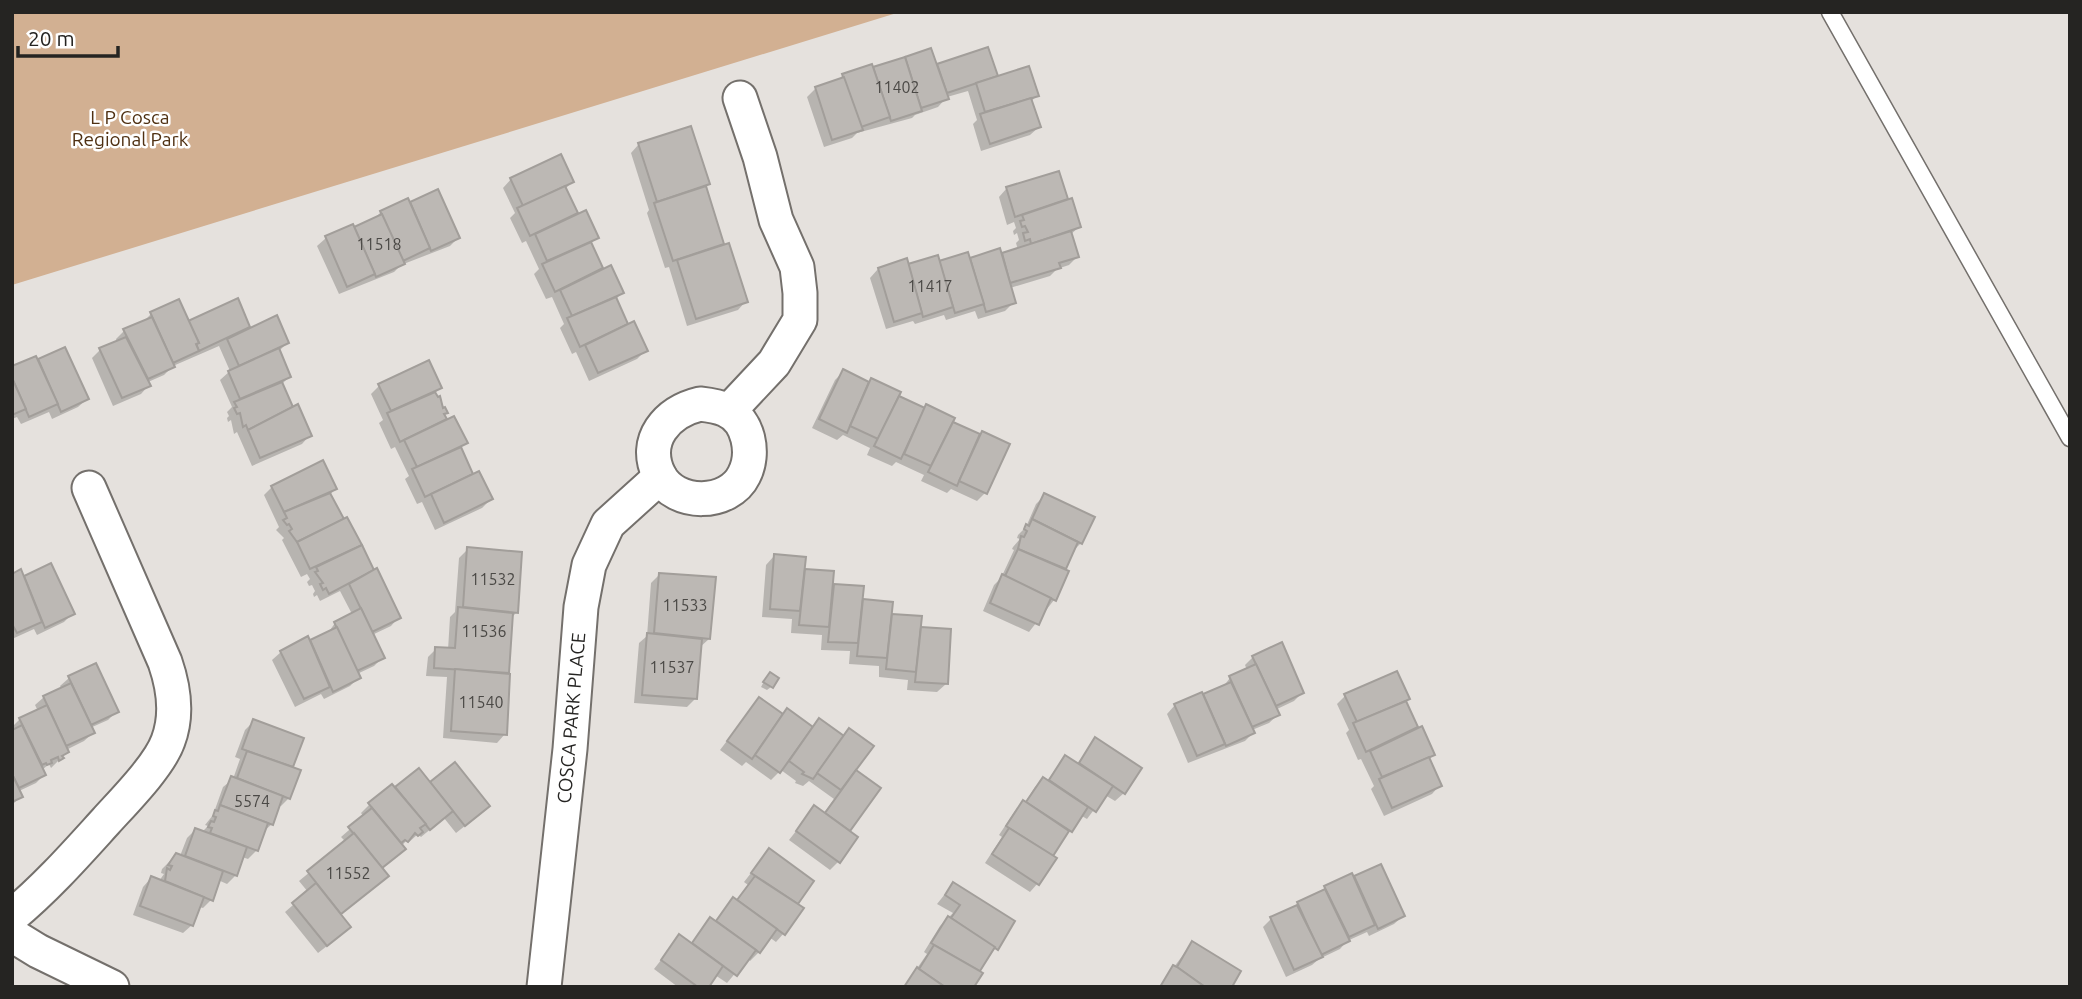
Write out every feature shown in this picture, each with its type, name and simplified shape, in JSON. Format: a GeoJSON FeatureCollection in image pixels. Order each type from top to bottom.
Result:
{"type":"FeatureCollection","features":[{"type":"Feature","properties":{"kind":"street"},"geometry":{"type":"LineString","coordinates":[[729,411],[774,363],[800,320],[797,267],[776,220],[760,157],[740,98]]}},
{"type":"Feature","properties":{"kind":"street"},"geometry":{"type":"LineString","coordinates":[[700,404],[729,411],[740,422],[748,437],[750,461],[737,484],[724,495],[708,499],[689,497],[674,490],[660,477],[655,448],[659,432],[669,418],[684,408],[700,404]]}},
{"type":"Feature","properties":{"kind":"street","name":"COSCA PARK PLACE"},"geometry":{"type":"LineString","coordinates":[[544,987],[570,750],[581,607],[589,565],[608,524],[660,477]]}},
{"type":"Feature","properties":{"kind":"street"},"geometry":{"type":"LineString","coordinates":[[12,916],[34,898],[140,785],[168,742],[174,712],[173,683],[89,488]]}},
{"type":"Feature","properties":{"kind":"street"},"geometry":{"type":"LineString","coordinates":[[12,935],[38,951],[112,987]]}},
{"type":"Feature","properties":{"kind":"lane"},"geometry":{"type":"LineString","coordinates":[[1830,12],[2070,438]]}},
{"type":"Feature","properties":{"kind":"green space","name":"L P Cosca Regional Park"},"geometry":{"type":"Polygon","coordinates":[[[12,12],[900,12],[12,285],[12,12]]]}},
{"type":"Feature","properties":{"kind":"building"},"geometry":{"type":"Polygon","coordinates":[[[988,47],[998,76],[947,93],[937,64],[988,47]]]}},
{"type":"Feature","properties":{"kind":"building"},"geometry":{"type":"Polygon","coordinates":[[[931,48],[949,99],[921,108],[905,57],[931,48]]]}},
{"type":"Feature","properties":{"kind":"building"},"geometry":{"type":"Polygon","coordinates":[[[905,57],[922,111],[891,121],[873,67],[905,57]]]}},
{"type":"Feature","properties":{"kind":"building"},"geometry":{"type":"Polygon","coordinates":[[[872,64],[890,117],[861,127],[842,74],[872,64]]]}},
{"type":"Feature","properties":{"kind":"building"},"geometry":{"type":"Polygon","coordinates":[[[1029,66],[1039,96],[985,112],[976,83],[1029,66]]]}},
{"type":"Feature","properties":{"kind":"building"},"geometry":{"type":"Polygon","coordinates":[[[844,77],[863,130],[832,140],[815,87],[844,77]]]}},
{"type":"Feature","properties":{"kind":"building"},"geometry":{"type":"Polygon","coordinates":[[[1031,98],[1041,127],[990,144],[980,114],[1031,98]]]}},
{"type":"Feature","properties":{"kind":"building"},"geometry":{"type":"Polygon","coordinates":[[[691,126],[710,184],[657,202],[638,143],[691,126]]]}},
{"type":"Feature","properties":{"kind":"building"},"geometry":{"type":"Polygon","coordinates":[[[561,154],[574,182],[523,206],[510,178],[561,154]]]}},
{"type":"Feature","properties":{"kind":"building"},"geometry":{"type":"Polygon","coordinates":[[[1059,171],[1068,199],[1015,217],[1006,187],[1059,171]]]}},
{"type":"Feature","properties":{"kind":"building"},"geometry":{"type":"Polygon","coordinates":[[[565,186],[578,213],[530,236],[517,208],[565,186]]]}},
{"type":"Feature","properties":{"kind":"building"},"geometry":{"type":"Polygon","coordinates":[[[706,186],[724,244],[673,261],[654,203],[706,186]]]}},
{"type":"Feature","properties":{"kind":"building"},"geometry":{"type":"Polygon","coordinates":[[[438,189],[460,238],[431,251],[410,202],[438,189]]]}},
{"type":"Feature","properties":{"kind":"building"},"geometry":{"type":"Polygon","coordinates":[[[408,198],[430,248],[403,261],[380,211],[408,198]]]}},
{"type":"Feature","properties":{"kind":"building"},"geometry":{"type":"Polygon","coordinates":[[[1072,198],[1081,227],[1031,244],[1030,239],[1025,241],[1023,233],[1028,232],[1025,226],[1022,227],[1022,215],[1072,198]]]}},
{"type":"Feature","properties":{"kind":"building"},"geometry":{"type":"Polygon","coordinates":[[[586,210],[599,238],[547,261],[535,234],[586,210]]]}},
{"type":"Feature","properties":{"kind":"building"},"geometry":{"type":"Polygon","coordinates":[[[382,214],[405,264],[376,277],[354,227],[382,214]]]}},
{"type":"Feature","properties":{"kind":"building"},"geometry":{"type":"Polygon","coordinates":[[[353,224],[375,274],[347,287],[325,236],[353,224]]]}},
{"type":"Feature","properties":{"kind":"building"},"geometry":{"type":"Polygon","coordinates":[[[1071,231],[1079,257],[1059,263],[1061,268],[1010,283],[1002,253],[1071,231]]]}},
{"type":"Feature","properties":{"kind":"building"},"geometry":{"type":"Polygon","coordinates":[[[591,242],[603,268],[555,292],[542,264],[591,242]]]}},
{"type":"Feature","properties":{"kind":"building"},"geometry":{"type":"Polygon","coordinates":[[[729,243],[748,302],[696,319],[677,260],[729,243]]]}},
{"type":"Feature","properties":{"kind":"building"},"geometry":{"type":"Polygon","coordinates":[[[1000,248],[1016,303],[986,312],[970,258],[1000,248]]]}},
{"type":"Feature","properties":{"kind":"building"},"geometry":{"type":"Polygon","coordinates":[[[968,252],[984,304],[955,313],[939,261],[968,252]]]}},
{"type":"Feature","properties":{"kind":"building"},"geometry":{"type":"Polygon","coordinates":[[[938,255],[953,307],[923,317],[908,264],[938,255]]]}},
{"type":"Feature","properties":{"kind":"building"},"geometry":{"type":"Polygon","coordinates":[[[907,258],[922,313],[894,322],[878,268],[907,258]]]}},
{"type":"Feature","properties":{"kind":"building"},"geometry":{"type":"Polygon","coordinates":[[[611,265],[624,293],[572,316],[560,290],[611,265]]]}},
{"type":"Feature","properties":{"kind":"building"},"geometry":{"type":"Polygon","coordinates":[[[616,297],[628,324],[580,347],[567,318],[616,297]]]}},
{"type":"Feature","properties":{"kind":"building"},"geometry":{"type":"Polygon","coordinates":[[[238,298],[250,327],[199,351],[196,344],[199,343],[188,321],[238,298]]]}},
{"type":"Feature","properties":{"kind":"building"},"geometry":{"type":"Polygon","coordinates":[[[179,299],[199,343],[196,344],[199,351],[173,363],[150,312],[179,299]]]}},
{"type":"Feature","properties":{"kind":"building"},"geometry":{"type":"Polygon","coordinates":[[[277,315],[289,343],[239,366],[227,339],[277,315]]]}},
{"type":"Feature","properties":{"kind":"building"},"geometry":{"type":"Polygon","coordinates":[[[152,317],[175,367],[148,379],[123,329],[152,317]]]}},
{"type":"Feature","properties":{"kind":"building"},"geometry":{"type":"Polygon","coordinates":[[[634,321],[648,351],[598,373],[585,345],[634,321]]]}},
{"type":"Feature","properties":{"kind":"building"},"geometry":{"type":"Polygon","coordinates":[[[126,337],[151,386],[122,398],[99,348],[126,337]]]}},
{"type":"Feature","properties":{"kind":"building"},"geometry":{"type":"Polygon","coordinates":[[[65,347],[89,399],[61,412],[38,359],[65,347]]]}},
{"type":"Feature","properties":{"kind":"building"},"geometry":{"type":"Polygon","coordinates":[[[279,348],[291,377],[240,399],[228,371],[279,348]]]}},
{"type":"Feature","properties":{"kind":"building"},"geometry":{"type":"Polygon","coordinates":[[[36,356],[58,404],[29,417],[12,378],[12,366],[36,356]]]}},
{"type":"Feature","properties":{"kind":"building"},"geometry":{"type":"Polygon","coordinates":[[[429,360],[442,388],[391,411],[378,384],[429,360]]]}},
{"type":"Feature","properties":{"kind":"building"},"geometry":{"type":"Polygon","coordinates":[[[843,369],[869,382],[847,433],[819,419],[843,369]]]}},
{"type":"Feature","properties":{"kind":"building"},"geometry":{"type":"Polygon","coordinates":[[[12,378],[26,409],[12,415],[12,378]]]}},
{"type":"Feature","properties":{"kind":"building"},"geometry":{"type":"Polygon","coordinates":[[[871,378],[901,392],[878,439],[850,426],[871,378]]]}},
{"type":"Feature","properties":{"kind":"building"},"geometry":{"type":"Polygon","coordinates":[[[282,382],[293,407],[248,430],[246,425],[243,427],[234,402],[282,382]]]}},
{"type":"Feature","properties":{"kind":"building"},"geometry":{"type":"Polygon","coordinates":[[[435,392],[440,396],[443,408],[445,407],[448,413],[444,414],[447,419],[400,442],[387,413],[435,392]]]}},
{"type":"Feature","properties":{"kind":"building"},"geometry":{"type":"Polygon","coordinates":[[[899,396],[925,408],[901,459],[874,446],[899,396]]]}},
{"type":"Feature","properties":{"kind":"building"},"geometry":{"type":"Polygon","coordinates":[[[298,404],[312,436],[260,458],[248,430],[298,404]]]}},
{"type":"Feature","properties":{"kind":"building"},"geometry":{"type":"Polygon","coordinates":[[[926,404],[955,418],[931,466],[904,454],[926,404]]]}},
{"type":"Feature","properties":{"kind":"building"},"geometry":{"type":"Polygon","coordinates":[[[454,416],[468,443],[417,467],[404,440],[454,416]]]}},
{"type":"Feature","properties":{"kind":"building"},"geometry":{"type":"Polygon","coordinates":[[[953,422],[980,434],[957,486],[928,472],[953,422]]]}},
{"type":"Feature","properties":{"kind":"building"},"geometry":{"type":"Polygon","coordinates":[[[982,431],[1010,444],[987,494],[959,481],[982,431]]]}},
{"type":"Feature","properties":{"kind":"building"},"geometry":{"type":"Polygon","coordinates":[[[461,447],[473,474],[425,497],[412,469],[461,447]]]}},
{"type":"Feature","properties":{"kind":"building"},"geometry":{"type":"Polygon","coordinates":[[[323,460],[337,489],[284,512],[271,486],[323,460]]]}},
{"type":"Feature","properties":{"kind":"building"},"geometry":{"type":"Polygon","coordinates":[[[479,471],[493,499],[444,523],[431,494],[479,471]]]}},
{"type":"Feature","properties":{"kind":"building"},"geometry":{"type":"Polygon","coordinates":[[[330,493],[344,519],[297,542],[289,531],[292,529],[289,524],[283,520],[287,518],[284,512],[330,493]]]}},
{"type":"Feature","properties":{"kind":"building"},"geometry":{"type":"Polygon","coordinates":[[[1044,493],[1095,517],[1082,544],[1032,519],[1044,493]]]}},
{"type":"Feature","properties":{"kind":"building"},"geometry":{"type":"Polygon","coordinates":[[[347,517],[362,545],[310,569],[297,542],[347,517]]]}},
{"type":"Feature","properties":{"kind":"building"},"geometry":{"type":"Polygon","coordinates":[[[1032,519],[1078,542],[1066,569],[1018,549],[1021,536],[1024,537],[1027,531],[1024,529],[1026,524],[1029,526],[1032,519]]]}},
{"type":"Feature","properties":{"kind":"building"},"geometry":{"type":"Polygon","coordinates":[[[362,545],[374,570],[329,594],[326,588],[323,590],[320,584],[323,583],[315,572],[318,571],[316,567],[362,545]]]}},
{"type":"Feature","properties":{"kind":"building"},"geometry":{"type":"Polygon","coordinates":[[[467,547],[522,552],[518,613],[463,607],[467,547]]]}},
{"type":"Feature","properties":{"kind":"building"},"geometry":{"type":"Polygon","coordinates":[[[1018,549],[1069,571],[1056,601],[1005,576],[1018,549]]]}},
{"type":"Feature","properties":{"kind":"building"},"geometry":{"type":"Polygon","coordinates":[[[774,554],[806,557],[800,611],[770,609],[774,554]]]}},
{"type":"Feature","properties":{"kind":"building"},"geometry":{"type":"Polygon","coordinates":[[[51,563],[75,614],[45,628],[24,576],[51,563]]]}},
{"type":"Feature","properties":{"kind":"building"},"geometry":{"type":"Polygon","coordinates":[[[377,568],[401,618],[372,632],[349,584],[377,568]]]}},
{"type":"Feature","properties":{"kind":"building"},"geometry":{"type":"Polygon","coordinates":[[[21,569],[42,622],[17,633],[12,624],[12,574],[21,569]]]}},
{"type":"Feature","properties":{"kind":"building"},"geometry":{"type":"Polygon","coordinates":[[[805,569],[834,571],[829,627],[799,625],[805,569]]]}},
{"type":"Feature","properties":{"kind":"building"},"geometry":{"type":"Polygon","coordinates":[[[659,573],[716,577],[710,639],[654,633],[659,573]]]}},
{"type":"Feature","properties":{"kind":"building"},"geometry":{"type":"Polygon","coordinates":[[[1002,574],[1051,598],[1039,625],[990,603],[1002,574]]]}},
{"type":"Feature","properties":{"kind":"building"},"geometry":{"type":"Polygon","coordinates":[[[834,584],[864,586],[858,643],[828,642],[834,584]]]}},
{"type":"Feature","properties":{"kind":"building"},"geometry":{"type":"Polygon","coordinates":[[[863,599],[893,602],[887,658],[857,656],[863,599]]]}},
{"type":"Feature","properties":{"kind":"building"},"geometry":{"type":"Polygon","coordinates":[[[458,607],[513,613],[509,673],[434,668],[435,647],[455,648],[458,607]]]}},
{"type":"Feature","properties":{"kind":"building"},"geometry":{"type":"Polygon","coordinates":[[[361,608],[385,658],[357,671],[334,622],[361,608]]]}},
{"type":"Feature","properties":{"kind":"building"},"geometry":{"type":"Polygon","coordinates":[[[892,614],[922,616],[916,672],[886,669],[892,614]]]}},
{"type":"Feature","properties":{"kind":"building"},"geometry":{"type":"Polygon","coordinates":[[[337,627],[361,678],[333,692],[310,640],[337,627]]]}},
{"type":"Feature","properties":{"kind":"building"},"geometry":{"type":"Polygon","coordinates":[[[921,627],[951,629],[948,684],[915,682],[921,627]]]}},
{"type":"Feature","properties":{"kind":"building"},"geometry":{"type":"Polygon","coordinates":[[[647,633],[702,639],[697,699],[642,695],[647,633]]]}},
{"type":"Feature","properties":{"kind":"building"},"geometry":{"type":"Polygon","coordinates":[[[308,636],[330,687],[304,699],[280,651],[308,636]]]}},
{"type":"Feature","properties":{"kind":"building"},"geometry":{"type":"Polygon","coordinates":[[[1282,642],[1304,693],[1276,706],[1252,656],[1282,642]]]}},
{"type":"Feature","properties":{"kind":"building"},"geometry":{"type":"Polygon","coordinates":[[[96,663],[119,712],[91,725],[68,676],[96,663]]]}},
{"type":"Feature","properties":{"kind":"building"},"geometry":{"type":"Polygon","coordinates":[[[1256,664],[1280,715],[1252,727],[1229,676],[1256,664]]]}},
{"type":"Feature","properties":{"kind":"building"},"geometry":{"type":"Polygon","coordinates":[[[455,669],[510,674],[507,735],[451,731],[455,669]]]}},
{"type":"Feature","properties":{"kind":"building"},"geometry":{"type":"Polygon","coordinates":[[[1397,671],[1410,699],[1357,722],[1344,694],[1397,671]]]}},
{"type":"Feature","properties":{"kind":"building"},"geometry":{"type":"Polygon","coordinates":[[[770,672],[779,678],[773,688],[763,682],[770,672]]]}},
{"type":"Feature","properties":{"kind":"building"},"geometry":{"type":"Polygon","coordinates":[[[1231,682],[1255,733],[1226,746],[1203,694],[1231,682]]]}},
{"type":"Feature","properties":{"kind":"building"},"geometry":{"type":"Polygon","coordinates":[[[71,683],[95,733],[66,746],[43,696],[71,683]]]}},
{"type":"Feature","properties":{"kind":"building"},"geometry":{"type":"Polygon","coordinates":[[[1202,692],[1225,744],[1197,756],[1174,704],[1202,692]]]}},
{"type":"Feature","properties":{"kind":"building"},"geometry":{"type":"Polygon","coordinates":[[[759,697],[783,714],[752,759],[727,741],[759,697]]]}},
{"type":"Feature","properties":{"kind":"building"},"geometry":{"type":"Polygon","coordinates":[[[1406,701],[1418,727],[1366,752],[1353,723],[1406,701]]]}},
{"type":"Feature","properties":{"kind":"building"},"geometry":{"type":"Polygon","coordinates":[[[47,705],[69,752],[59,761],[58,757],[51,760],[52,763],[42,765],[19,718],[47,705]]]}},
{"type":"Feature","properties":{"kind":"building"},"geometry":{"type":"Polygon","coordinates":[[[787,708],[813,727],[780,773],[755,755],[787,708]]]}},
{"type":"Feature","properties":{"kind":"building"},"geometry":{"type":"Polygon","coordinates":[[[819,718],[844,736],[813,779],[802,774],[804,772],[789,761],[819,718]]]}},
{"type":"Feature","properties":{"kind":"building"},"geometry":{"type":"Polygon","coordinates":[[[253,719],[304,738],[293,767],[242,749],[253,719]]]}},
{"type":"Feature","properties":{"kind":"building"},"geometry":{"type":"Polygon","coordinates":[[[22,725],[46,775],[19,788],[12,774],[12,730],[22,725]]]}},
{"type":"Feature","properties":{"kind":"building"},"geometry":{"type":"Polygon","coordinates":[[[1422,726],[1435,755],[1382,777],[1370,751],[1422,726]]]}},
{"type":"Feature","properties":{"kind":"building"},"geometry":{"type":"Polygon","coordinates":[[[849,728],[874,746],[841,790],[817,773],[849,728]]]}},
{"type":"Feature","properties":{"kind":"building"},"geometry":{"type":"Polygon","coordinates":[[[1095,737],[1142,768],[1125,794],[1079,763],[1095,737]]]}},
{"type":"Feature","properties":{"kind":"building"},"geometry":{"type":"Polygon","coordinates":[[[247,751],[301,770],[290,799],[237,778],[247,751]]]}},
{"type":"Feature","properties":{"kind":"building"},"geometry":{"type":"Polygon","coordinates":[[[1065,755],[1113,786],[1096,812],[1049,780],[1065,755]]]}},
{"type":"Feature","properties":{"kind":"building"},"geometry":{"type":"Polygon","coordinates":[[[1429,757],[1442,786],[1392,808],[1379,779],[1429,757]]]}},
{"type":"Feature","properties":{"kind":"building"},"geometry":{"type":"Polygon","coordinates":[[[455,762],[490,806],[465,826],[430,782],[455,762]]]}},
{"type":"Feature","properties":{"kind":"building"},"geometry":{"type":"Polygon","coordinates":[[[419,768],[453,811],[430,830],[395,787],[419,768]]]}},
{"type":"Feature","properties":{"kind":"building"},"geometry":{"type":"Polygon","coordinates":[[[856,770],[881,788],[850,831],[825,813],[856,770]]]}},
{"type":"Feature","properties":{"kind":"building"},"geometry":{"type":"Polygon","coordinates":[[[12,774],[23,797],[12,802],[12,774]]]}},
{"type":"Feature","properties":{"kind":"building"},"geometry":{"type":"Polygon","coordinates":[[[231,776],[283,796],[273,825],[220,805],[231,776]]]}},
{"type":"Feature","properties":{"kind":"building"},"geometry":{"type":"Polygon","coordinates":[[[1043,777],[1088,807],[1072,832],[1026,802],[1043,777]]]}},
{"type":"Feature","properties":{"kind":"building"},"geometry":{"type":"Polygon","coordinates":[[[392,784],[426,824],[420,828],[423,832],[418,836],[415,833],[408,842],[405,840],[401,843],[368,803],[392,784]]]}},
{"type":"Feature","properties":{"kind":"building"},"geometry":{"type":"Polygon","coordinates":[[[1023,800],[1069,831],[1053,856],[1006,826],[1023,800]]]}},
{"type":"Feature","properties":{"kind":"building"},"geometry":{"type":"Polygon","coordinates":[[[220,805],[268,823],[258,851],[210,833],[212,828],[208,827],[211,821],[214,822],[215,810],[218,811],[220,805]]]}},
{"type":"Feature","properties":{"kind":"building"},"geometry":{"type":"Polygon","coordinates":[[[814,805],[858,837],[840,863],[796,831],[814,805]]]}},
{"type":"Feature","properties":{"kind":"building"},"geometry":{"type":"Polygon","coordinates":[[[372,808],[406,849],[382,868],[348,827],[372,808]]]}},
{"type":"Feature","properties":{"kind":"building"},"geometry":{"type":"Polygon","coordinates":[[[195,828],[247,847],[237,876],[185,856],[195,828]]]}},
{"type":"Feature","properties":{"kind":"building"},"geometry":{"type":"Polygon","coordinates":[[[1009,828],[1057,858],[1039,885],[992,854],[1009,828]]]}},
{"type":"Feature","properties":{"kind":"building"},"geometry":{"type":"Polygon","coordinates":[[[354,833],[389,876],[341,914],[307,871],[354,833]]]}},
{"type":"Feature","properties":{"kind":"building"},"geometry":{"type":"Polygon","coordinates":[[[769,848],[814,881],[798,904],[751,873],[769,848]]]}},
{"type":"Feature","properties":{"kind":"building"},"geometry":{"type":"Polygon","coordinates":[[[176,853],[223,871],[213,901],[165,881],[167,868],[170,870],[172,866],[168,865],[176,853]]]}},
{"type":"Feature","properties":{"kind":"building"},"geometry":{"type":"Polygon","coordinates":[[[1381,864],[1405,916],[1378,929],[1354,876],[1381,864]]]}},
{"type":"Feature","properties":{"kind":"building"},"geometry":{"type":"Polygon","coordinates":[[[1352,873],[1375,925],[1349,937],[1324,886],[1352,873]]]}},
{"type":"Feature","properties":{"kind":"building"},"geometry":{"type":"Polygon","coordinates":[[[151,876],[204,897],[193,926],[140,906],[151,876]]]}},
{"type":"Feature","properties":{"kind":"building"},"geometry":{"type":"Polygon","coordinates":[[[755,876],[804,908],[785,935],[737,900],[755,876]]]}},
{"type":"Feature","properties":{"kind":"building"},"geometry":{"type":"Polygon","coordinates":[[[953,882],[1015,921],[998,950],[951,918],[960,905],[945,895],[953,882]]]}},
{"type":"Feature","properties":{"kind":"building"},"geometry":{"type":"Polygon","coordinates":[[[316,883],[351,927],[327,946],[292,903],[316,883]]]}},
{"type":"Feature","properties":{"kind":"building"},"geometry":{"type":"Polygon","coordinates":[[[1325,889],[1350,941],[1321,955],[1297,902],[1325,889]]]}},
{"type":"Feature","properties":{"kind":"building"},"geometry":{"type":"Polygon","coordinates":[[[733,897],[777,929],[760,953],[716,921],[733,897]]]}},
{"type":"Feature","properties":{"kind":"building"},"geometry":{"type":"Polygon","coordinates":[[[1297,905],[1323,957],[1294,970],[1270,917],[1297,905]]]}},
{"type":"Feature","properties":{"kind":"building"},"geometry":{"type":"Polygon","coordinates":[[[948,916],[995,947],[980,971],[931,943],[948,916]]]}},
{"type":"Feature","properties":{"kind":"building"},"geometry":{"type":"Polygon","coordinates":[[[710,917],[756,950],[737,976],[692,943],[710,917]]]}},
{"type":"Feature","properties":{"kind":"building"},"geometry":{"type":"Polygon","coordinates":[[[679,934],[723,966],[709,987],[698,987],[661,960],[679,934]]]}},
{"type":"Feature","properties":{"kind":"building"},"geometry":{"type":"Polygon","coordinates":[[[1192,941],[1241,971],[1232,987],[1205,987],[1177,967],[1192,941]]]}},
{"type":"Feature","properties":{"kind":"building"},"geometry":{"type":"Polygon","coordinates":[[[934,945],[983,973],[974,987],[945,987],[919,969],[934,945]]]}},
{"type":"Feature","properties":{"kind":"building"},"geometry":{"type":"Polygon","coordinates":[[[1173,965],[1177,967],[1205,987],[1160,987],[1173,965]]]}},
{"type":"Feature","properties":{"kind":"building"},"geometry":{"type":"Polygon","coordinates":[[[917,967],[919,969],[945,987],[904,987],[917,967]]]}}]}
